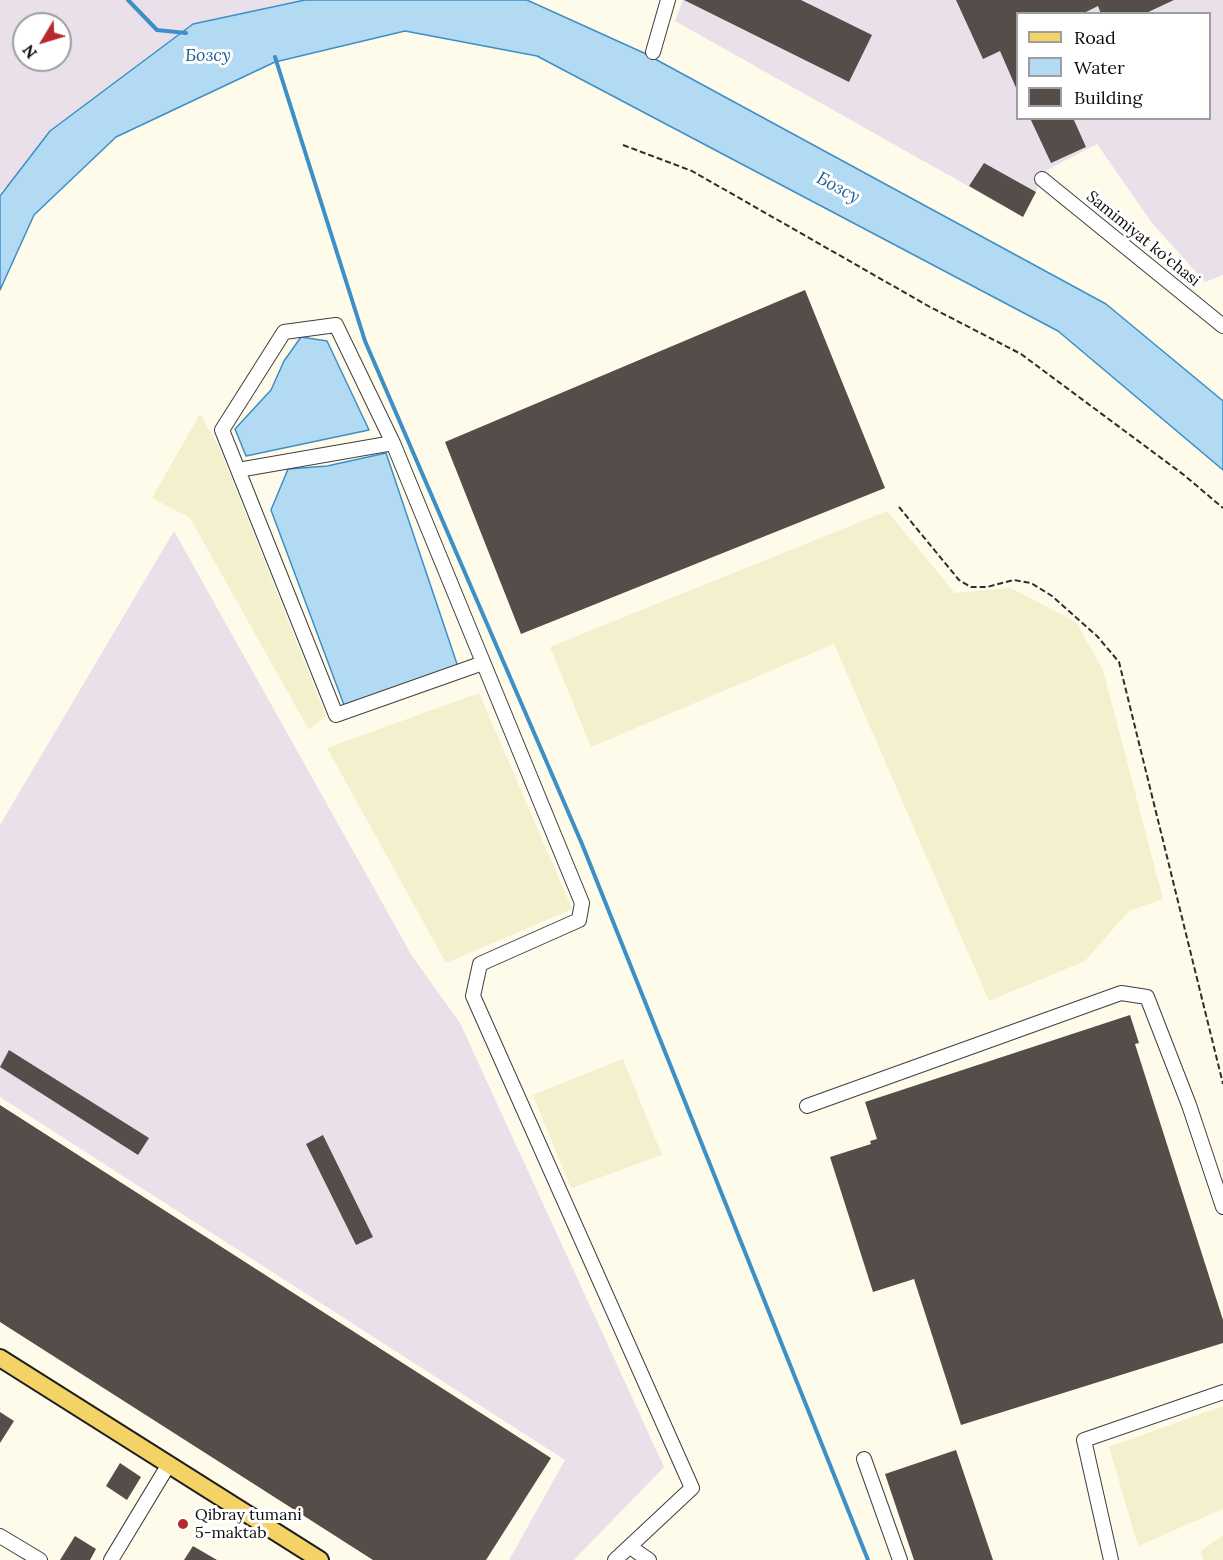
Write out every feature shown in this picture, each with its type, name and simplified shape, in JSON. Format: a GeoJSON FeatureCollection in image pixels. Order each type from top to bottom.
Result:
{"type":"FeatureCollection","features":[{"type":"Feature","properties":{"kind":"main road"},"geometry":{"type":"LineString","coordinates":[[0,1358],[320,1560]]}},
{"type":"Feature","properties":{"kind":"street"},"geometry":{"type":"LineString","coordinates":[[653,52],[668,0]]}},
{"type":"Feature","properties":{"kind":"street","name":"Samimiyat ko'chasi"},"geometry":{"type":"LineString","coordinates":[[1042,179],[1223,326]]}},
{"type":"Feature","properties":{"kind":"street"},"geometry":{"type":"LineString","coordinates":[[483,663],[336,715],[222,430],[284,332],[336,325],[393,443],[582,903],[579,920],[480,964],[473,996],[692,1488],[615,1560]]}},
{"type":"Feature","properties":{"kind":"street"},"geometry":{"type":"LineString","coordinates":[[238,470],[393,443]]}},
{"type":"Feature","properties":{"kind":"street"},"geometry":{"type":"LineString","coordinates":[[807,1106],[1121,993],[1147,997],[1189,1105],[1223,1207]]}},
{"type":"Feature","properties":{"kind":"street"},"geometry":{"type":"LineString","coordinates":[[1111,1560],[1084,1440],[1223,1392]]}},
{"type":"Feature","properties":{"kind":"street"},"geometry":{"type":"LineString","coordinates":[[864,1459],[900,1560]]}},
{"type":"Feature","properties":{"kind":"street"},"geometry":{"type":"LineString","coordinates":[[111,1560],[169,1464]]}},
{"type":"Feature","properties":{"kind":"street"},"geometry":{"type":"LineString","coordinates":[[0,1536],[40,1560]]}},
{"type":"Feature","properties":{"kind":"street"},"geometry":{"type":"LineString","coordinates":[[630,1547],[649,1560]]}},
{"type":"Feature","properties":{"kind":"path"},"geometry":{"type":"LineString","coordinates":[[623,145],[692,171],[930,307],[1021,354],[1184,475],[1223,508]]}},
{"type":"Feature","properties":{"kind":"path"},"geometry":{"type":"LineString","coordinates":[[899,507],[959,580],[971,587],[987,587],[1014,580],[1031,583],[1052,596],[1097,636],[1119,662],[1223,1084]]}},
{"type":"Feature","properties":{"kind":"shaded area"},"geometry":{"type":"Polygon","coordinates":[[[0,0],[327,0],[129,80],[0,192],[0,0]]]}},
{"type":"Feature","properties":{"kind":"shaded area"},"geometry":{"type":"Polygon","coordinates":[[[683,0],[1223,0],[1223,275],[1205,282],[1152,223],[1097,144],[1047,170],[1023,217],[675,21],[683,0]]]}},
{"type":"Feature","properties":{"kind":"shaded area"},"geometry":{"type":"Polygon","coordinates":[[[200,414],[219,447],[326,716],[309,730],[190,518],[152,498],[200,414]]]}},
{"type":"Feature","properties":{"kind":"shaded area"},"geometry":{"type":"Polygon","coordinates":[[[887,511],[955,593],[1011,588],[1076,622],[1103,670],[1163,899],[1129,911],[1085,961],[989,1001],[834,644],[591,747],[550,647],[887,511]]]}},
{"type":"Feature","properties":{"kind":"shaded area"},"geometry":{"type":"Polygon","coordinates":[[[174,531],[412,956],[460,1023],[664,1467],[574,1560],[509,1560],[565,1460],[0,1097],[0,825],[174,531]]]}},
{"type":"Feature","properties":{"kind":"shaded area"},"geometry":{"type":"Polygon","coordinates":[[[479,693],[572,909],[446,963],[327,748],[479,693]]]}},
{"type":"Feature","properties":{"kind":"shaded area"},"geometry":{"type":"Polygon","coordinates":[[[623,1059],[662,1155],[571,1188],[533,1095],[623,1059]]]}},
{"type":"Feature","properties":{"kind":"shaded area"},"geometry":{"type":"Polygon","coordinates":[[[1223,1406],[1223,1509],[1138,1546],[1109,1447],[1223,1406]]]}},
{"type":"Feature","properties":{"kind":"shaded area"},"geometry":{"type":"Polygon","coordinates":[[[1223,1535],[1223,1560],[1203,1560],[1201,1551],[1223,1535]]]}},
{"type":"Feature","properties":{"kind":"water","name":"Бозсу"},"geometry":{"type":"Polygon","coordinates":[[[305,0],[527,0],[644,53],[1106,304],[1223,401],[1223,470],[1058,331],[537,56],[405,31],[275,62],[116,137],[34,215],[0,290],[0,196],[50,131],[193,24],[305,0]]]}},
{"type":"Feature","properties":{"kind":"water"},"geometry":{"type":"Polygon","coordinates":[[[301,337],[327,341],[369,430],[246,456],[235,429],[271,390],[284,361],[301,337]]]}},
{"type":"Feature","properties":{"kind":"water"},"geometry":{"type":"Polygon","coordinates":[[[386,453],[458,667],[344,705],[271,510],[288,469],[327,466],[386,453]]]}},
{"type":"Feature","properties":{"kind":"building"},"geometry":{"type":"Polygon","coordinates":[[[684,0],[801,0],[872,35],[849,82],[684,0]]]}},
{"type":"Feature","properties":{"kind":"building"},"geometry":{"type":"Polygon","coordinates":[[[956,0],[1174,0],[1148,12],[1100,12],[1098,6],[1086,12],[1016,12],[1016,88],[1000,51],[983,59],[956,0]]]}},
{"type":"Feature","properties":{"kind":"building"},"geometry":{"type":"Polygon","coordinates":[[[1031,120],[1074,120],[1086,147],[1051,163],[1031,120]]]}},
{"type":"Feature","properties":{"kind":"building"},"geometry":{"type":"Polygon","coordinates":[[[984,163],[1036,192],[1023,217],[969,186],[984,163]]]}},
{"type":"Feature","properties":{"kind":"building"},"geometry":{"type":"Polygon","coordinates":[[[805,290],[885,488],[521,634],[445,442],[805,290]]]}},
{"type":"Feature","properties":{"kind":"building"},"geometry":{"type":"Polygon","coordinates":[[[1130,1015],[1139,1043],[1135,1044],[1223,1320],[1223,1343],[961,1425],[914,1279],[873,1292],[830,1157],[871,1144],[870,1141],[877,1139],[865,1102],[1130,1015]]]}},
{"type":"Feature","properties":{"kind":"building"},"geometry":{"type":"Polygon","coordinates":[[[9,1050],[149,1138],[138,1155],[0,1067],[9,1050]]]}},
{"type":"Feature","properties":{"kind":"building"},"geometry":{"type":"Polygon","coordinates":[[[0,1105],[551,1458],[486,1560],[373,1560],[0,1322],[0,1105]]]}},
{"type":"Feature","properties":{"kind":"building"},"geometry":{"type":"Polygon","coordinates":[[[323,1135],[373,1237],[356,1245],[306,1144],[323,1135]]]}},
{"type":"Feature","properties":{"kind":"building"},"geometry":{"type":"Polygon","coordinates":[[[0,1412],[14,1421],[0,1443],[0,1412]]]}},
{"type":"Feature","properties":{"kind":"building"},"geometry":{"type":"Polygon","coordinates":[[[956,1450],[993,1560],[914,1560],[885,1474],[956,1450]]]}},
{"type":"Feature","properties":{"kind":"building"},"geometry":{"type":"Polygon","coordinates":[[[120,1463],[141,1477],[127,1500],[106,1486],[120,1463]]]}},
{"type":"Feature","properties":{"kind":"building"},"geometry":{"type":"Polygon","coordinates":[[[75,1536],[96,1549],[90,1560],[60,1560],[75,1536]]]}},
{"type":"Feature","properties":{"kind":"building"},"geometry":{"type":"Polygon","coordinates":[[[193,1546],[217,1560],[184,1560],[193,1546]]]}},
{"type":"Feature","properties":{"kind":"waterway"},"geometry":{"type":"LineString","coordinates":[[128,0],[157,30],[186,33]]}},
{"type":"Feature","properties":{"kind":"waterway"},"geometry":{"type":"LineString","coordinates":[[275,57],[365,341],[582,844],[868,1560]]}},
{"type":"Feature","properties":{"kind":"place","name":"Qibray tumani 5-maktab"},"geometry":{"type":"Point","coordinates":[183,1524]}}]}
